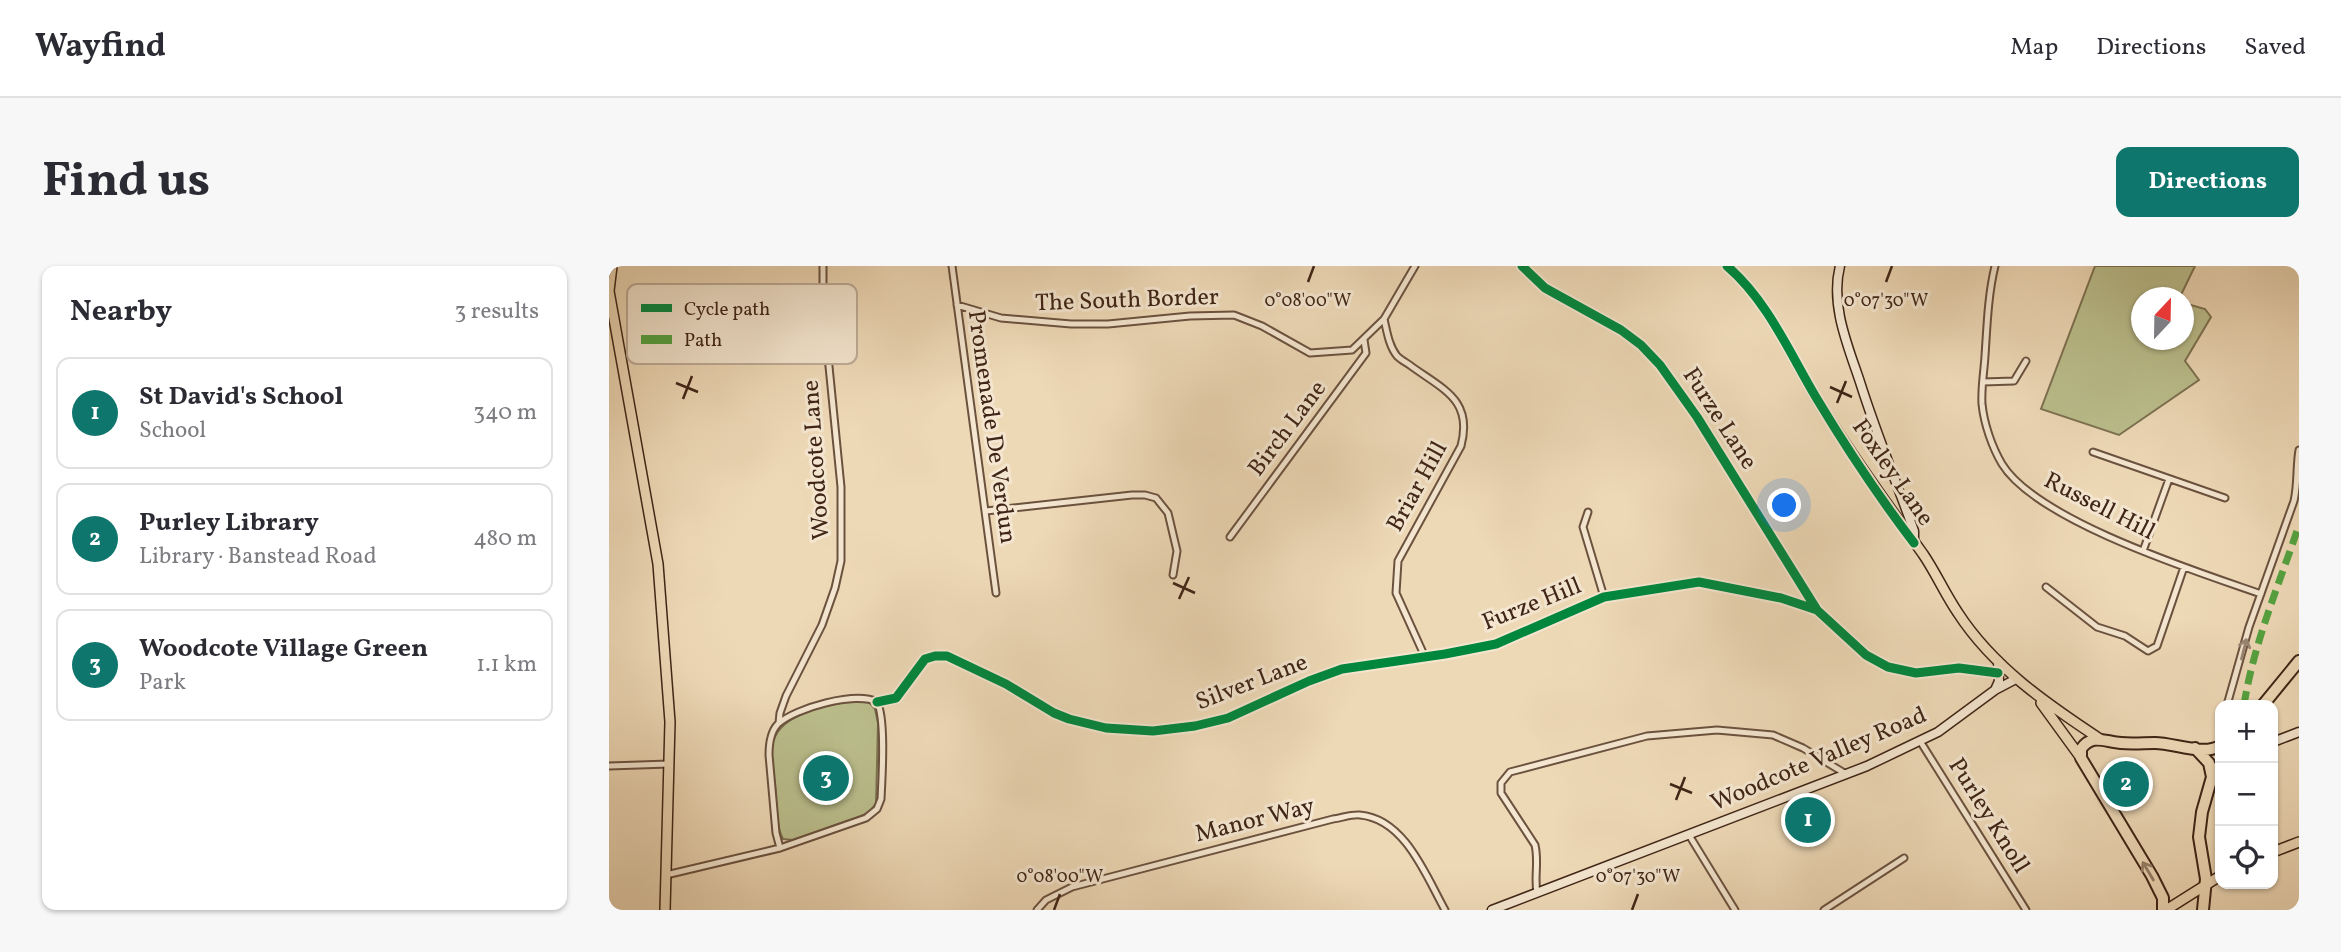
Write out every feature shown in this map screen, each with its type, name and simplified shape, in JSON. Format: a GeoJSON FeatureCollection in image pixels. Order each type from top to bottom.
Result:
{"type":"FeatureCollection","features":[{"type":"Feature","properties":{"kind":"highway"},"geometry":{"type":"LineString","coordinates":[[2267,700],[2299,661]]}},
{"type":"Feature","properties":{"kind":"highway"},"geometry":{"type":"LineString","coordinates":[[2165,910],[2152,876],[2081,758],[2080,751],[2083,745],[2095,739],[2195,748],[2215,746]]}},
{"type":"Feature","properties":{"kind":"highway"},"geometry":{"type":"LineString","coordinates":[[2195,748],[2209,763],[2212,777]]}},
{"type":"Feature","properties":{"kind":"highway"},"geometry":{"type":"LineString","coordinates":[[2203,910],[2206,884],[2199,837],[2202,812],[2215,772]]}},
{"type":"Feature","properties":{"kind":"main road"},"geometry":{"type":"LineString","coordinates":[[611,266],[609,291],[658,564],[670,722],[665,910]]}},
{"type":"Feature","properties":{"kind":"main road","name":"Foxley Lane"},"geometry":{"type":"LineString","coordinates":[[1727,266],[1738,275],[1770,317],[1879,497],[1937,575],[1959,615],[1998,661],[2035,695]]}},
{"type":"Feature","properties":{"kind":"main road"},"geometry":{"type":"LineString","coordinates":[[2035,695],[2100,739]]}},
{"type":"Feature","properties":{"kind":"main road"},"geometry":{"type":"LineString","coordinates":[[2035,695],[2081,758]]}},
{"type":"Feature","properties":{"kind":"main road"},"geometry":{"type":"LineString","coordinates":[[2278,850],[2299,842]]}},
{"type":"Feature","properties":{"kind":"main road"},"geometry":{"type":"LineString","coordinates":[[2165,910],[2215,879]]}},
{"type":"Feature","properties":{"kind":"street","name":"Woodcote Lane"},"geometry":{"type":"LineString","coordinates":[[823,266],[823,284]]}},
{"type":"Feature","properties":{"kind":"street","name":"Promenade De Verdun"},"geometry":{"type":"LineString","coordinates":[[952,266],[996,593]]}},
{"type":"Feature","properties":{"kind":"street","name":"The South Border"},"geometry":{"type":"LineString","coordinates":[[957,305],[1001,318],[1071,324],[1234,315],[1262,326],[1310,353],[1352,350],[1384,320],[1415,266]]}},
{"type":"Feature","properties":{"kind":"street","name":"Furze Lane"},"geometry":{"type":"LineString","coordinates":[[1522,266],[1545,288],[1621,330],[1641,345],[1660,365],[1697,417],[1817,610],[1866,655],[1888,667],[1916,673],[1959,668],[1999,673]]}},
{"type":"Feature","properties":{"kind":"street"},"geometry":{"type":"LineString","coordinates":[[1840,266],[1837,295],[1846,339],[1873,422],[1914,531],[1914,542]]}},
{"type":"Feature","properties":{"kind":"street","name":"Russell Hill"},"geometry":{"type":"LineString","coordinates":[[1995,266],[1988,312],[1982,404],[1991,442],[2003,466],[2021,486],[2050,506],[2088,526],[2143,551],[2262,594]]}},
{"type":"Feature","properties":{"kind":"street","name":"Briar Hill"},"geometry":{"type":"LineString","coordinates":[[1384,320],[1389,341],[1397,356],[1456,398],[1465,416],[1466,429],[1461,446],[1398,561],[1396,593],[1425,657]]}},
{"type":"Feature","properties":{"kind":"street","name":"Birch Lane"},"geometry":{"type":"LineString","coordinates":[[1230,537],[1366,353],[1364,340]]}},
{"type":"Feature","properties":{"kind":"street"},"geometry":{"type":"LineString","coordinates":[[1983,382],[2014,381],[2026,361]]}},
{"type":"Feature","properties":{"kind":"street","name":"Woodcote Lane"},"geometry":{"type":"LineString","coordinates":[[780,848],[776,833],[769,755],[771,735],[779,723],[785,699],[822,625],[841,561],[841,487],[829,364]]}},
{"type":"Feature","properties":{"kind":"street"},"geometry":{"type":"LineString","coordinates":[[2228,700],[2249,627],[2294,501],[2299,450]]}},
{"type":"Feature","properties":{"kind":"street"},"geometry":{"type":"LineString","coordinates":[[2092,452],[2225,498]]}},
{"type":"Feature","properties":{"kind":"street"},"geometry":{"type":"LineString","coordinates":[[2143,551],[2169,479]]}},
{"type":"Feature","properties":{"kind":"street"},"geometry":{"type":"LineString","coordinates":[[986,511],[1132,495],[1150,496],[1161,502],[1168,513],[1177,551],[1173,575]]}},
{"type":"Feature","properties":{"kind":"street"},"geometry":{"type":"LineString","coordinates":[[1588,512],[1583,527],[1604,597]]}},
{"type":"Feature","properties":{"kind":"street"},"geometry":{"type":"LineString","coordinates":[[2046,587],[2097,627],[2125,636],[2148,651],[2157,646],[2184,567]]}},
{"type":"Feature","properties":{"kind":"street","name":"Furze Hill"},"geometry":{"type":"LineString","coordinates":[[1425,657],[1496,644],[1604,597],[1699,582],[1781,598],[1817,610]]}},
{"type":"Feature","properties":{"kind":"street","name":"Silver Lane"},"geometry":{"type":"LineString","coordinates":[[877,702],[895,698],[925,659],[940,655],[970,666],[1069,719],[1106,728],[1153,732],[1228,718],[1342,669],[1425,657]]}},
{"type":"Feature","properties":{"kind":"street"},"geometry":{"type":"LineString","coordinates":[[1995,690],[1999,684],[1998,661]]}},
{"type":"Feature","properties":{"kind":"street","name":"Woodcote Valley Road"},"geometry":{"type":"LineString","coordinates":[[1492,910],[1846,774],[1948,726],[1995,690],[2016,679]]}},
{"type":"Feature","properties":{"kind":"street"},"geometry":{"type":"LineString","coordinates":[[666,875],[780,848],[859,821],[877,809],[881,799],[882,723],[877,702],[859,697],[812,707],[779,723]]}},
{"type":"Feature","properties":{"kind":"street"},"geometry":{"type":"LineString","coordinates":[[1537,894],[1535,885],[1538,854],[1535,845],[1501,793],[1501,783],[1510,772],[1647,736],[1717,730],[1773,735],[1803,748],[1846,774]]}},
{"type":"Feature","properties":{"kind":"street"},"geometry":{"type":"LineString","coordinates":[[2278,740],[2299,732]]}},
{"type":"Feature","properties":{"kind":"street","name":"Purley Knoll"},"geometry":{"type":"LineString","coordinates":[[1920,741],[2026,910]]}},
{"type":"Feature","properties":{"kind":"street"},"geometry":{"type":"LineString","coordinates":[[609,766],[669,764]]}},
{"type":"Feature","properties":{"kind":"street","name":"Manor Way"},"geometry":{"type":"LineString","coordinates":[[1037,910],[1046,900],[1072,887],[1280,832],[1360,815],[1389,824],[1410,849],[1445,910]]}},
{"type":"Feature","properties":{"kind":"street"},"geometry":{"type":"LineString","coordinates":[[1689,835],[1735,910]]}},
{"type":"Feature","properties":{"kind":"street"},"geometry":{"type":"LineString","coordinates":[[1824,910],[1904,858]]}},
{"type":"Feature","properties":{"kind":"green space"},"geometry":{"type":"Polygon","coordinates":[[[2095,266],[2195,266],[2185,287],[2131,287],[2131,350],[2192,350],[2185,361],[2199,380],[2119,435],[2041,409],[2095,266]]]}},
{"type":"Feature","properties":{"kind":"green space"},"geometry":{"type":"Polygon","coordinates":[[[2194,306],[2205,309],[2211,317],[2194,346],[2194,306]]]}},
{"type":"Feature","properties":{"kind":"green space"},"geometry":{"type":"Polygon","coordinates":[[[857,700],[869,702],[875,709],[878,723],[876,804],[861,816],[793,840],[783,839],[777,820],[772,762],[772,747],[776,735],[783,726],[806,712],[857,700]]]}},
{"type":"Feature","properties":{"kind":"marked path"},"geometry":{"type":"LineString","coordinates":[[2245,700],[2261,636],[2299,525]]}},
{"type":"Feature","properties":{"kind":"cycle path"},"geometry":{"type":"LineString","coordinates":[[1522,266],[1545,288],[1621,330],[1641,345],[1660,365],[1697,417],[1817,610],[1866,655],[1888,667],[1916,673],[1959,668],[1998,673]]}},
{"type":"Feature","properties":{"kind":"cycle path"},"geometry":{"type":"LineString","coordinates":[[1727,266],[1755,295],[1840,436],[1914,543]]}},
{"type":"Feature","properties":{"kind":"cycle path"},"geometry":{"type":"LineString","coordinates":[[877,702],[896,698],[925,659],[947,656],[1006,684],[1069,719],[1106,728],[1153,731],[1195,726],[1228,718],[1342,669],[1496,644],[1604,597],[1699,582],[1781,598],[1817,610]]}},
{"type":"Feature","properties":{"kind":"place","name":"Woodcote Village Green"},"geometry":{"type":"Point","coordinates":[826,778]}},
{"type":"Feature","properties":{"kind":"place","name":"Purley Library"},"geometry":{"type":"Point","coordinates":[2126,784]}},
{"type":"Feature","properties":{"kind":"place","name":"St David's School"},"geometry":{"type":"Point","coordinates":[1808,820]}}]}
